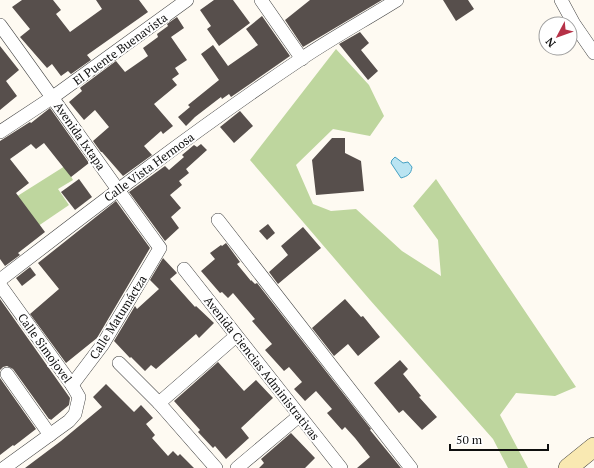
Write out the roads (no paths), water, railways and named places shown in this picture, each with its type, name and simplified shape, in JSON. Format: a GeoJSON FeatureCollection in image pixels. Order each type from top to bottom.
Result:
{"type":"FeatureCollection","features":[{"type":"Feature","properties":{"kind":"street","name":"El Puente Buenavista"},"geometry":{"type":"LineString","coordinates":[[0,132],[53,97],[187,0]]}},
{"type":"Feature","properties":{"kind":"street","name":"Calle Vista Hermosa"},"geometry":{"type":"LineString","coordinates":[[0,280],[117,190],[302,59],[397,0]]}},
{"type":"Feature","properties":{"kind":"street"},"geometry":{"type":"LineString","coordinates":[[561,0],[574,24],[594,53]]}},
{"type":"Feature","properties":{"kind":"street"},"geometry":{"type":"LineString","coordinates":[[263,1],[302,59]]}},
{"type":"Feature","properties":{"kind":"street","name":"Avenida Ixtapa"},"geometry":{"type":"LineString","coordinates":[[0,25],[160,248]]}},
{"type":"Feature","properties":{"kind":"street"},"geometry":{"type":"LineString","coordinates":[[218,220],[411,468]]}},
{"type":"Feature","properties":{"kind":"street","name":"Calle Matumáctza"},"geometry":{"type":"LineString","coordinates":[[72,385],[103,344],[160,248]]}},
{"type":"Feature","properties":{"kind":"street","name":"Avenida Ciencias Administrativas"},"geometry":{"type":"LineString","coordinates":[[184,269],[341,468]]}},
{"type":"Feature","properties":{"kind":"street","name":"Calle Simojovel"},"geometry":{"type":"LineString","coordinates":[[0,285],[79,397],[75,414],[69,421],[50,435]]}},
{"type":"Feature","properties":{"kind":"street"},"geometry":{"type":"LineString","coordinates":[[159,403],[236,336]]}},
{"type":"Feature","properties":{"kind":"street"},"geometry":{"type":"LineString","coordinates":[[118,362],[159,403],[216,468]]}},
{"type":"Feature","properties":{"kind":"street"},"geometry":{"type":"LineString","coordinates":[[4,468],[50,435],[7,374]]}},
{"type":"Feature","properties":{"kind":"street"},"geometry":{"type":"LineString","coordinates":[[237,468],[299,416]]}},
{"type":"Feature","properties":{"kind":"street"},"geometry":{"type":"LineString","coordinates":[[568,468],[594,447]]}},
{"type":"Feature","properties":{"kind":"water"},"geometry":{"type":"Polygon","coordinates":[[[395,157],[403,163],[408,162],[412,167],[410,173],[401,178],[391,163],[395,157]]]}}]}
